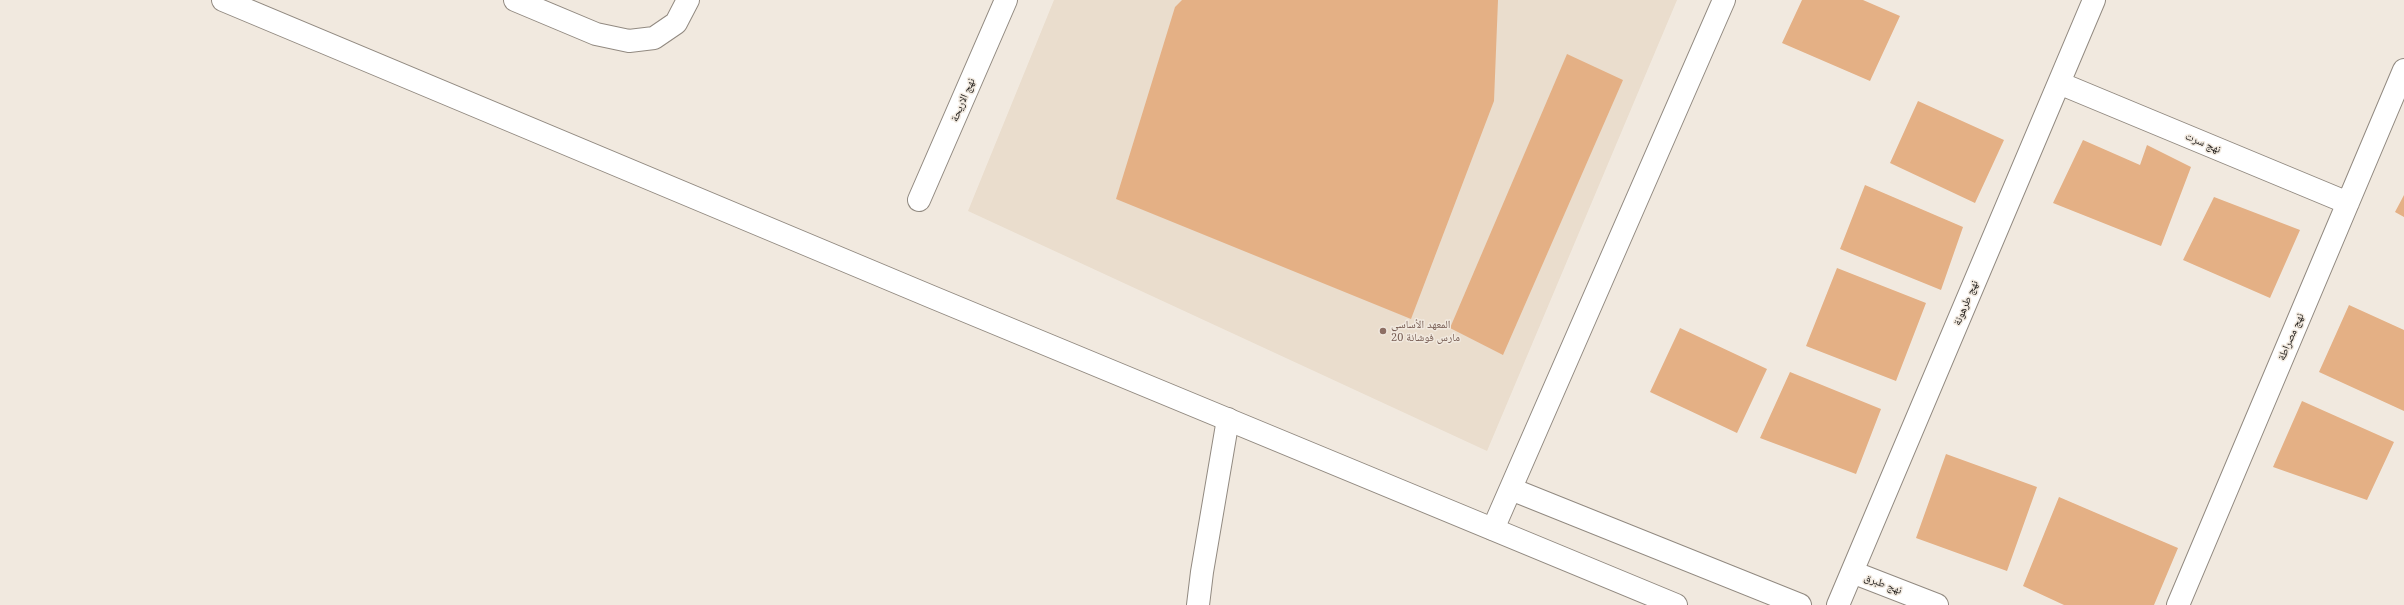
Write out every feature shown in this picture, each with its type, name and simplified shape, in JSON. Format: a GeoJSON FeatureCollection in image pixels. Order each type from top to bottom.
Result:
{"type":"FeatureCollection","features":[{"type":"Feature","properties":{"kind":"street"},"geometry":{"type":"LineString","coordinates":[[223,0],[924,294],[1676,605]]}},
{"type":"Feature","properties":{"kind":"street"},"geometry":{"type":"LineString","coordinates":[[515,0],[596,34],[629,41],[654,38],[676,23],[688,0]]}},
{"type":"Feature","properties":{"kind":"street","name":"نهج الاريحة"},"geometry":{"type":"LineString","coordinates":[[919,200],[1006,0]]}},
{"type":"Feature","properties":{"kind":"street"},"geometry":{"type":"LineString","coordinates":[[1493,529],[1724,0]]}},
{"type":"Feature","properties":{"kind":"street","name":"نهج طرهونة"},"geometry":{"type":"LineString","coordinates":[[1838,605],[2094,0]]}},
{"type":"Feature","properties":{"kind":"street","name":"نهج مصراطة"},"geometry":{"type":"LineString","coordinates":[[2178,605],[2404,70]]}},
{"type":"Feature","properties":{"kind":"street","name":"نهج سرت"},"geometry":{"type":"LineString","coordinates":[[2059,83],[2348,203]]}},
{"type":"Feature","properties":{"kind":"street"},"geometry":{"type":"LineString","coordinates":[[1198,605],[1202,572],[1228,419]]}},
{"type":"Feature","properties":{"kind":"street"},"geometry":{"type":"LineString","coordinates":[[1511,489],[1800,605]]}},
{"type":"Feature","properties":{"kind":"street","name":"نهج طبرق"},"geometry":{"type":"LineString","coordinates":[[1852,572],[1937,605]]}},
{"type":"Feature","properties":{"kind":"shaded area","name":"المعهد الأساسي 20 مارس فوشانة"},"geometry":{"type":"Polygon","coordinates":[[[1054,0],[1677,0],[1487,451],[968,211],[1054,0]]]}},
{"type":"Feature","properties":{"kind":"building"},"geometry":{"type":"Polygon","coordinates":[[[1182,0],[1498,0],[1494,101],[1411,319],[1116,199],[1175,7],[1182,0]]]}},
{"type":"Feature","properties":{"kind":"building"},"geometry":{"type":"Polygon","coordinates":[[[1802,0],[1863,0],[1900,16],[1870,81],[1782,43],[1802,0]]]}},
{"type":"Feature","properties":{"kind":"building"},"geometry":{"type":"Polygon","coordinates":[[[1567,54],[1623,80],[1503,355],[1450,328],[1567,54]]]}},
{"type":"Feature","properties":{"kind":"building"},"geometry":{"type":"Polygon","coordinates":[[[1918,101],[2004,140],[1975,203],[1890,163],[1918,101]]]}},
{"type":"Feature","properties":{"kind":"building"},"geometry":{"type":"Polygon","coordinates":[[[2083,140],[2140,165],[2147,145],[2191,167],[2161,246],[2053,203],[2083,140]]]}},
{"type":"Feature","properties":{"kind":"building"},"geometry":{"type":"Polygon","coordinates":[[[1865,185],[1963,227],[1941,290],[1840,249],[1865,185]]]}},
{"type":"Feature","properties":{"kind":"building"},"geometry":{"type":"Polygon","coordinates":[[[2404,195],[2404,217],[2395,212],[2404,195]]]}},
{"type":"Feature","properties":{"kind":"building"},"geometry":{"type":"Polygon","coordinates":[[[2214,197],[2300,230],[2270,298],[2183,260],[2214,197]]]}},
{"type":"Feature","properties":{"kind":"building"},"geometry":{"type":"Polygon","coordinates":[[[1837,268],[1926,303],[1896,381],[1806,346],[1837,268]]]}},
{"type":"Feature","properties":{"kind":"building"},"geometry":{"type":"Polygon","coordinates":[[[2349,305],[2404,330],[2404,411],[2319,372],[2349,305]]]}},
{"type":"Feature","properties":{"kind":"building"},"geometry":{"type":"Polygon","coordinates":[[[1680,328],[1767,369],[1737,433],[1650,392],[1680,328]]]}},
{"type":"Feature","properties":{"kind":"building"},"geometry":{"type":"Polygon","coordinates":[[[1790,372],[1881,409],[1856,474],[1760,438],[1790,372]]]}},
{"type":"Feature","properties":{"kind":"building"},"geometry":{"type":"Polygon","coordinates":[[[2302,401],[2394,442],[2367,500],[2273,467],[2302,401]]]}},
{"type":"Feature","properties":{"kind":"building"},"geometry":{"type":"Polygon","coordinates":[[[1946,454],[2037,487],[2007,571],[1916,538],[1946,454]]]}},
{"type":"Feature","properties":{"kind":"building"},"geometry":{"type":"Polygon","coordinates":[[[2059,497],[2178,548],[2154,605],[2064,605],[2023,586],[2059,497]]]}},
{"type":"Feature","properties":{"kind":"place","name":"المعهد الأساسي 20 مارس فوشانة"},"geometry":{"type":"Point","coordinates":[1383,331]}}]}
